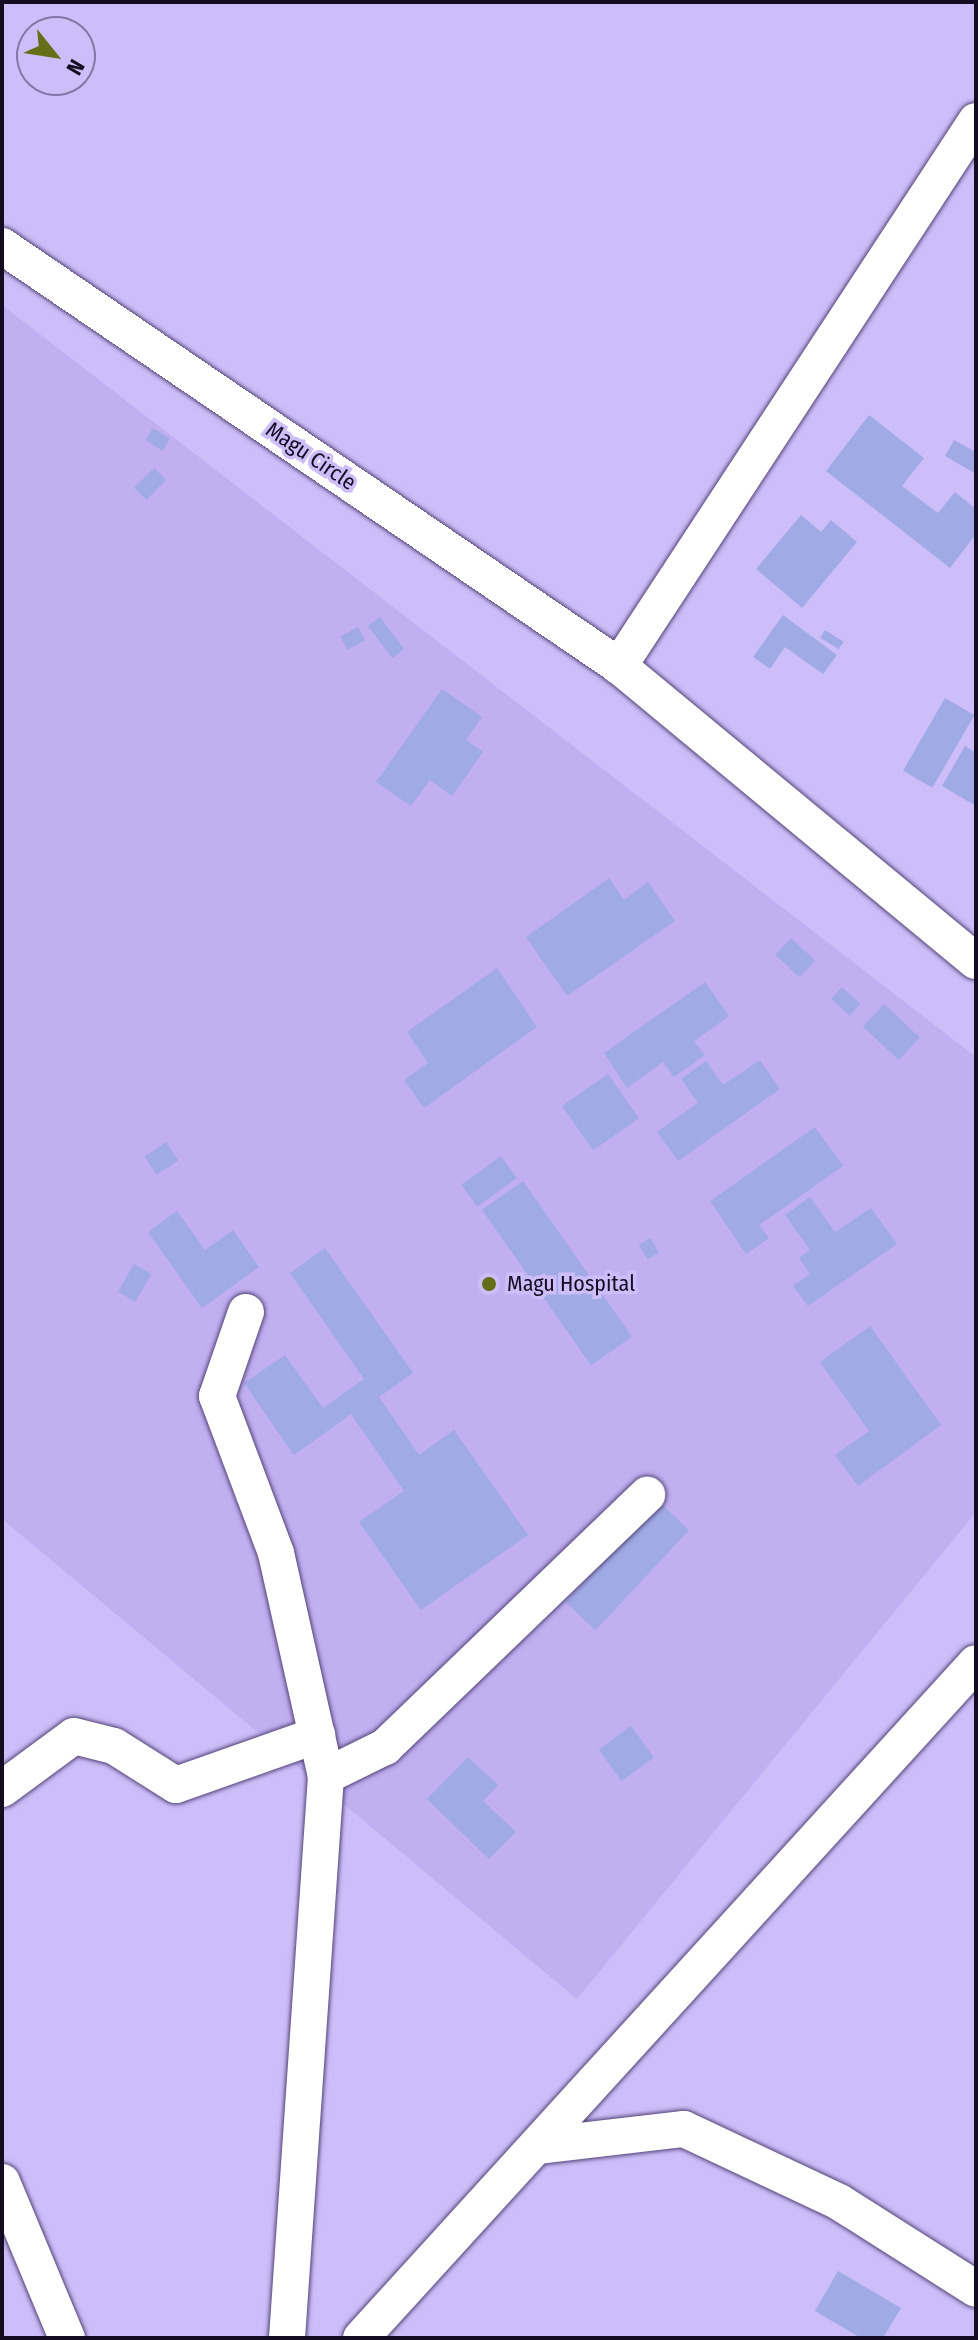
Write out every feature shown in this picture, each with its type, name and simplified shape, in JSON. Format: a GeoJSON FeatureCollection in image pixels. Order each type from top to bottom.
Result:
{"type":"FeatureCollection","features":[{"type":"Feature","properties":{"kind":"street"},"geometry":{"type":"LineString","coordinates":[[619,666],[976,121]]}},
{"type":"Feature","properties":{"kind":"street","name":"Magu Circle"},"geometry":{"type":"LineString","coordinates":[[2,246],[619,666],[976,961]]}},
{"type":"Feature","properties":{"kind":"street"},"geometry":{"type":"LineString","coordinates":[[246,1312],[217,1396],[276,1553],[326,1776],[287,2338]]}},
{"type":"Feature","properties":{"kind":"street"},"geometry":{"type":"LineString","coordinates":[[326,1776],[385,1747],[647,1495]]}},
{"type":"Feature","properties":{"kind":"street"},"geometry":{"type":"LineString","coordinates":[[361,2338],[976,1663]]}},
{"type":"Feature","properties":{"kind":"street"},"geometry":{"type":"LineString","coordinates":[[2,1789],[74,1736],[114,1746],[176,1785],[317,1735]]}},
{"type":"Feature","properties":{"kind":"street"},"geometry":{"type":"LineString","coordinates":[[537,2146],[684,2129],[839,2202],[976,2289]]}},
{"type":"Feature","properties":{"kind":"street"},"geometry":{"type":"LineString","coordinates":[[2,2182],[67,2338]]}},
{"type":"Feature","properties":{"kind":"shaded area","name":"Magu Hospital"},"geometry":{"type":"Polygon","coordinates":[[[2,305],[976,1057],[976,1512],[577,1999],[2,1519],[2,305]]]}},
{"type":"Feature","properties":{"kind":"building"},"geometry":{"type":"Polygon","coordinates":[[[869,415],[924,458],[902,486],[938,513],[955,492],[976,509],[976,534],[950,568],[826,471],[869,415]]]}},
{"type":"Feature","properties":{"kind":"building"},"geometry":{"type":"Polygon","coordinates":[[[153,428],[170,439],[162,451],[145,440],[153,428]]]}},
{"type":"Feature","properties":{"kind":"building"},"geometry":{"type":"Polygon","coordinates":[[[954,440],[976,452],[976,474],[945,456],[954,440]]]}},
{"type":"Feature","properties":{"kind":"building"},"geometry":{"type":"Polygon","coordinates":[[[154,468],[166,480],[146,500],[134,488],[154,468]]]}},
{"type":"Feature","properties":{"kind":"building"},"geometry":{"type":"Polygon","coordinates":[[[801,515],[821,532],[831,520],[857,542],[802,608],[756,569],[801,515]]]}},
{"type":"Feature","properties":{"kind":"building"},"geometry":{"type":"Polygon","coordinates":[[[783,615],[837,655],[823,674],[785,647],[770,669],[753,657],[783,615]]]}},
{"type":"Feature","properties":{"kind":"building"},"geometry":{"type":"Polygon","coordinates":[[[380,617],[404,649],[392,658],[368,626],[380,617]]]}},
{"type":"Feature","properties":{"kind":"building"},"geometry":{"type":"Polygon","coordinates":[[[358,627],[365,640],[347,650],[340,636],[358,627]]]}},
{"type":"Feature","properties":{"kind":"building"},"geometry":{"type":"Polygon","coordinates":[[[825,630],[844,642],[839,649],[820,638],[825,630]]]}},
{"type":"Feature","properties":{"kind":"building"},"geometry":{"type":"Polygon","coordinates":[[[442,689],[482,717],[466,740],[483,752],[452,796],[430,780],[411,806],[376,782],[442,689]]]}},
{"type":"Feature","properties":{"kind":"building"},"geometry":{"type":"Polygon","coordinates":[[[945,698],[974,715],[932,788],[903,771],[945,698]]]}},
{"type":"Feature","properties":{"kind":"building"},"geometry":{"type":"Polygon","coordinates":[[[965,746],[976,753],[976,806],[942,786],[965,746]]]}},
{"type":"Feature","properties":{"kind":"building"},"geometry":{"type":"Polygon","coordinates":[[[609,878],[624,900],[648,882],[675,921],[567,996],[526,937],[609,878]]]}},
{"type":"Feature","properties":{"kind":"building"},"geometry":{"type":"Polygon","coordinates":[[[791,938],[815,961],[799,977],[775,955],[791,938]]]}},
{"type":"Feature","properties":{"kind":"building"},"geometry":{"type":"Polygon","coordinates":[[[497,968],[537,1027],[424,1108],[404,1080],[428,1063],[407,1032],[497,968]]]}},
{"type":"Feature","properties":{"kind":"building"},"geometry":{"type":"Polygon","coordinates":[[[705,982],[729,1016],[694,1041],[705,1055],[674,1077],[663,1062],[627,1088],[604,1053],[705,982]]]}},
{"type":"Feature","properties":{"kind":"building"},"geometry":{"type":"Polygon","coordinates":[[[842,987],[860,1004],[849,1016],[831,999],[842,987]]]}},
{"type":"Feature","properties":{"kind":"building"},"geometry":{"type":"Polygon","coordinates":[[[884,1004],[920,1037],[899,1060],[863,1027],[884,1004]]]}},
{"type":"Feature","properties":{"kind":"building"},"geometry":{"type":"Polygon","coordinates":[[[760,1060],[780,1089],[678,1161],[657,1132],[698,1103],[681,1079],[706,1061],[723,1085],[760,1060]]]}},
{"type":"Feature","properties":{"kind":"building"},"geometry":{"type":"Polygon","coordinates":[[[608,1074],[639,1118],[593,1150],[562,1106],[608,1074]]]}},
{"type":"Feature","properties":{"kind":"building"},"geometry":{"type":"Polygon","coordinates":[[[815,1127],[843,1166],[759,1225],[769,1238],[746,1254],[710,1201],[815,1127]]]}},
{"type":"Feature","properties":{"kind":"building"},"geometry":{"type":"Polygon","coordinates":[[[166,1142],[178,1160],[157,1175],[144,1157],[166,1142]]]}},
{"type":"Feature","properties":{"kind":"building"},"geometry":{"type":"Polygon","coordinates":[[[501,1156],[517,1178],[477,1207],[461,1185],[501,1156]]]}},
{"type":"Feature","properties":{"kind":"building"},"geometry":{"type":"Polygon","coordinates":[[[523,1181],[632,1337],[591,1365],[482,1210],[523,1181]]]}},
{"type":"Feature","properties":{"kind":"building"},"geometry":{"type":"Polygon","coordinates":[[[810,1197],[835,1232],[871,1208],[897,1244],[808,1306],[793,1286],[810,1274],[799,1258],[810,1250],[785,1215],[810,1197]]]}},
{"type":"Feature","properties":{"kind":"building"},"geometry":{"type":"Polygon","coordinates":[[[177,1211],[205,1250],[233,1230],[259,1267],[202,1308],[148,1232],[177,1211]]]}},
{"type":"Feature","properties":{"kind":"building"},"geometry":{"type":"Polygon","coordinates":[[[650,1238],[659,1253],[648,1259],[639,1245],[650,1238]]]}},
{"type":"Feature","properties":{"kind":"building"},"geometry":{"type":"Polygon","coordinates":[[[325,1248],[413,1373],[379,1397],[419,1455],[454,1430],[528,1535],[421,1610],[359,1522],[404,1491],[351,1414],[294,1455],[244,1383],[285,1355],[323,1408],[364,1379],[290,1273],[325,1248]]]}},
{"type":"Feature","properties":{"kind":"building"},"geometry":{"type":"Polygon","coordinates":[[[134,1264],[151,1274],[135,1302],[118,1292],[134,1264]]]}},
{"type":"Feature","properties":{"kind":"building"},"geometry":{"type":"Polygon","coordinates":[[[870,1326],[941,1425],[858,1486],[835,1455],[869,1431],[820,1362],[870,1326]]]}},
{"type":"Feature","properties":{"kind":"building"},"geometry":{"type":"Polygon","coordinates":[[[659,1502],[689,1530],[596,1630],[566,1602],[659,1502]]]}},
{"type":"Feature","properties":{"kind":"building"},"geometry":{"type":"Polygon","coordinates":[[[631,1726],[654,1758],[622,1781],[599,1750],[631,1726]]]}},
{"type":"Feature","properties":{"kind":"building"},"geometry":{"type":"Polygon","coordinates":[[[468,1757],[498,1785],[483,1801],[516,1832],[489,1859],[427,1799],[468,1757]]]}},
{"type":"Feature","properties":{"kind":"building"},"geometry":{"type":"Polygon","coordinates":[[[838,2271],[901,2308],[883,2338],[861,2338],[815,2311],[838,2271]]]}},
{"type":"Feature","properties":{"kind":"place","name":"Magu Hospital"},"geometry":{"type":"Point","coordinates":[489,1284]}}]}
